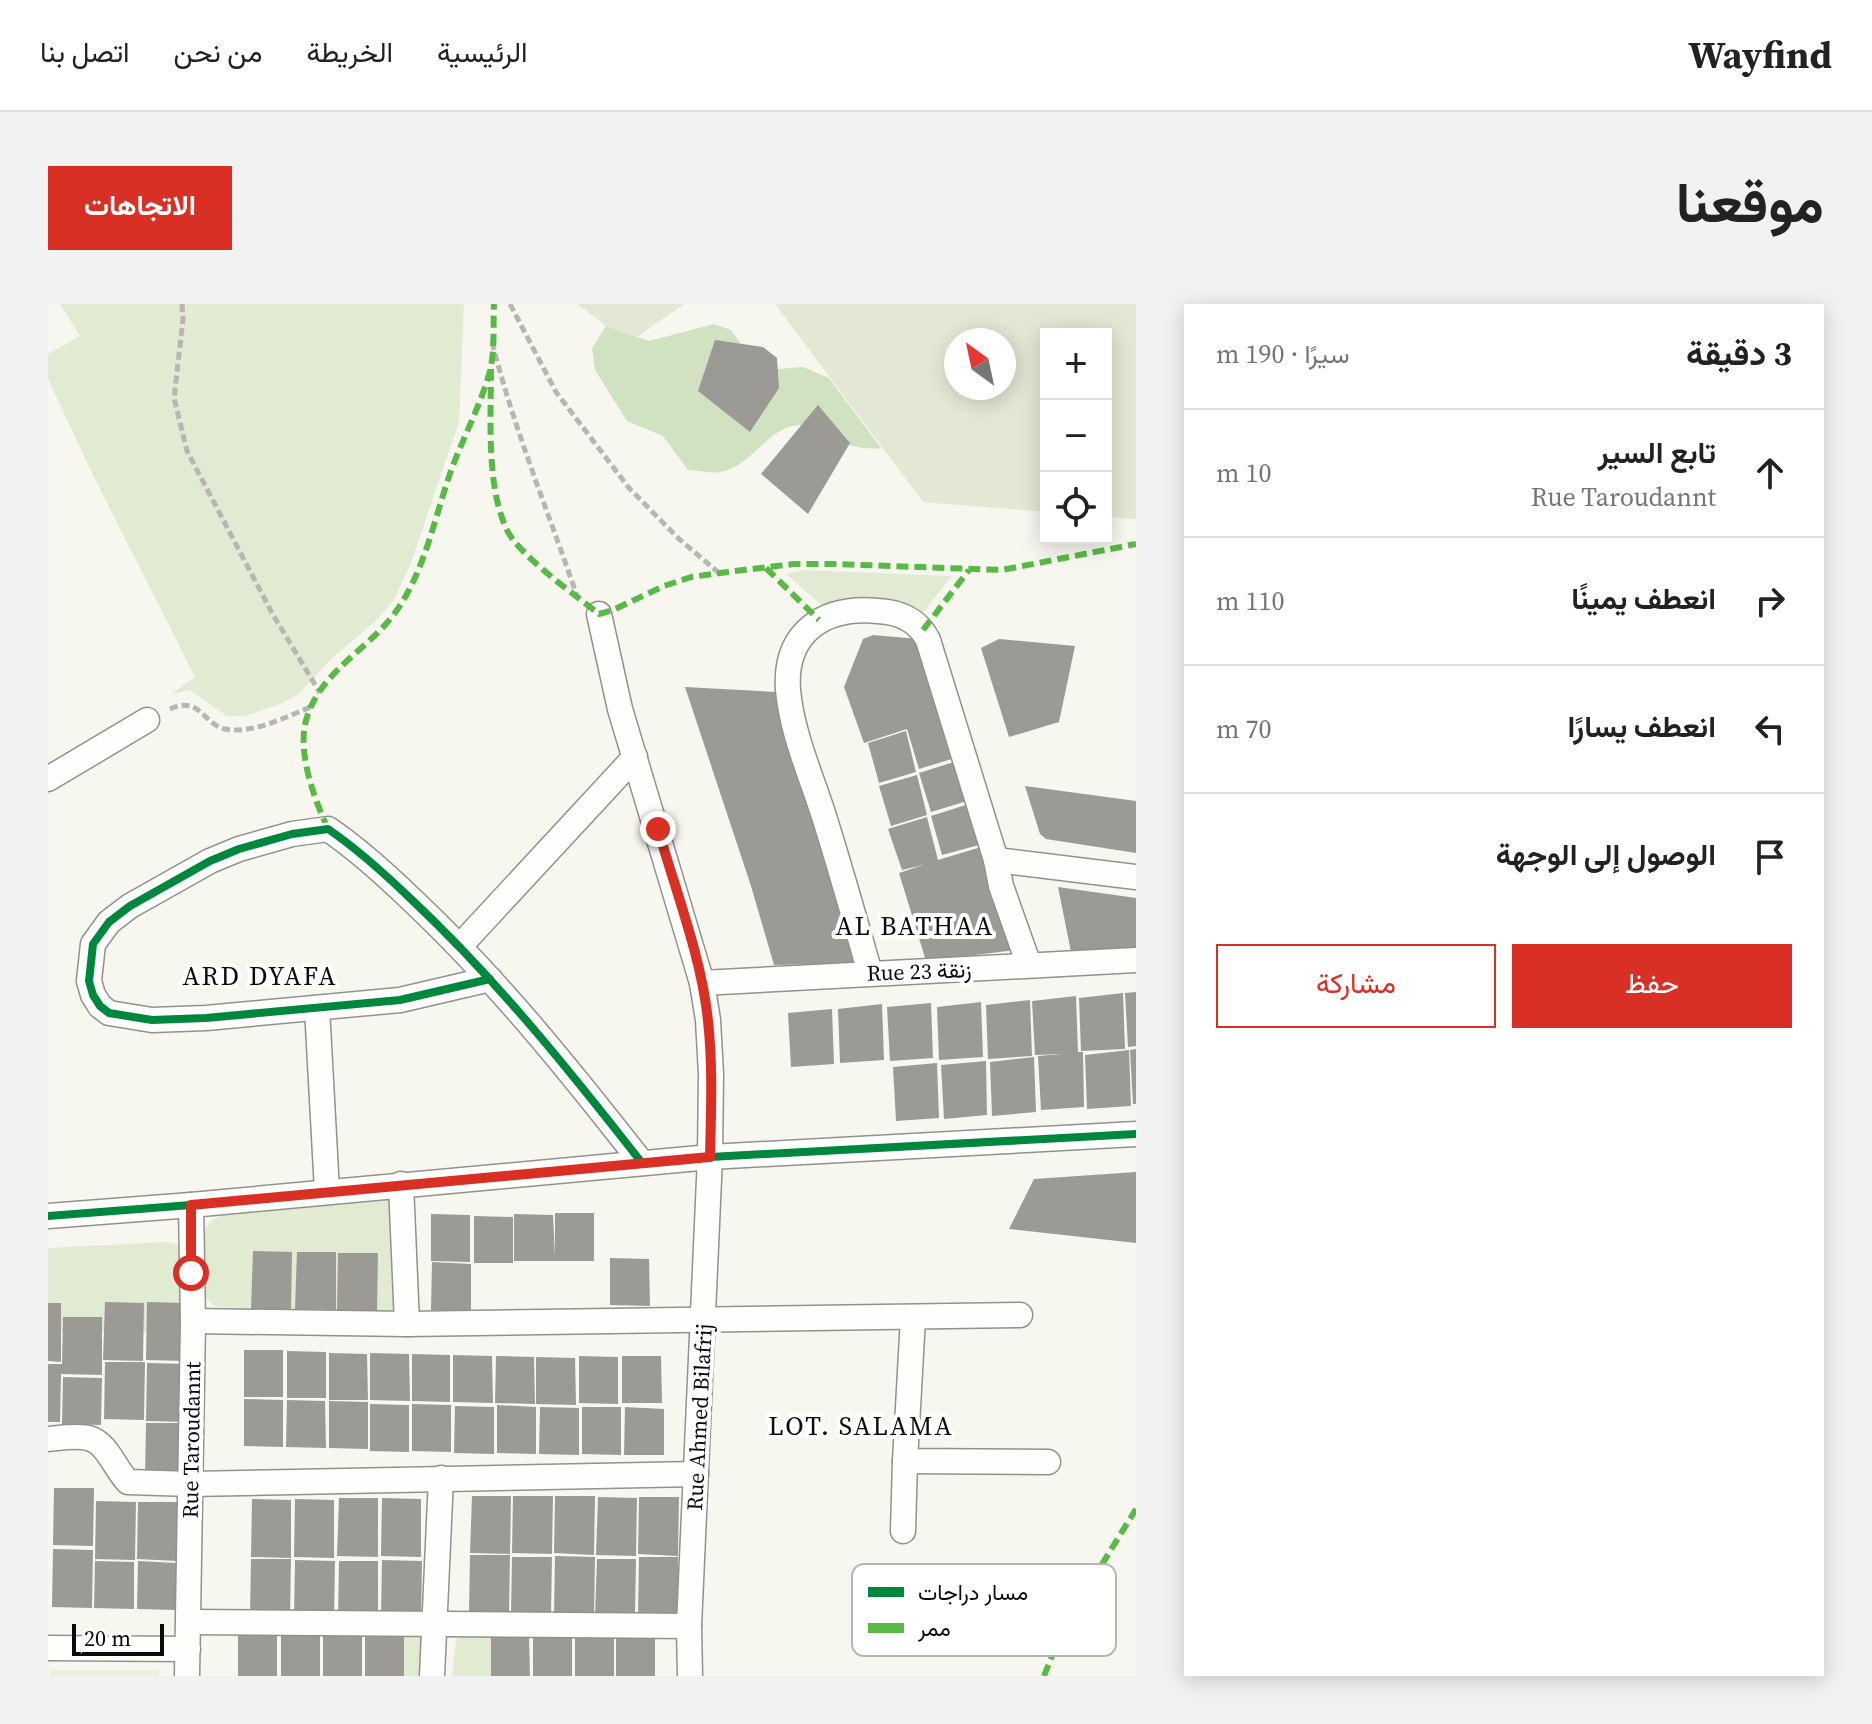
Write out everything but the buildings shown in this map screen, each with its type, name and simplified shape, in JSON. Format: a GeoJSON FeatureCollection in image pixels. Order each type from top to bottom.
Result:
{"type":"FeatureCollection","features":[{"type":"Feature","properties":{"kind":"street"},"geometry":{"type":"LineString","coordinates":[[870,973],[799,739],[788,691],[795,650],[813,623],[853,610],[898,614],[923,630],[933,649],[1001,886],[1029,965]]}},
{"type":"Feature","properties":{"kind":"street","name":"Rue Ahmed Bilafrij"},"geometry":{"type":"LineString","coordinates":[[599,614],[620,709],[702,983],[708,1020],[710,1157],[689,1626],[690,1676]]}},
{"type":"Feature","properties":{"kind":"street"},"geometry":{"type":"LineString","coordinates":[[48,779],[147,720]]}},
{"type":"Feature","properties":{"kind":"street"},"geometry":{"type":"LineString","coordinates":[[460,946],[635,757]]}},
{"type":"Feature","properties":{"kind":"street"},"geometry":{"type":"LineString","coordinates":[[490,979],[400,1000],[152,1020],[109,1013],[93,995],[89,981],[93,944],[109,922],[130,906],[210,861],[283,836],[328,829],[383,872],[460,946],[490,979],[555,1053],[642,1163]]}},
{"type":"Feature","properties":{"kind":"street"},"geometry":{"type":"LineString","coordinates":[[996,860],[1136,877]]}},
{"type":"Feature","properties":{"kind":"street","name":"Rue 23 زنقة"},"geometry":{"type":"LineString","coordinates":[[702,983],[1136,960]]}},
{"type":"Feature","properties":{"kind":"street"},"geometry":{"type":"LineString","coordinates":[[317,1008],[327,1191]]}},
{"type":"Feature","properties":{"kind":"street"},"geometry":{"type":"LineString","coordinates":[[48,1216],[710,1157],[1136,1134]]}},
{"type":"Feature","properties":{"kind":"street"},"geometry":{"type":"LineString","coordinates":[[401,1184],[407,1324]]}},
{"type":"Feature","properties":{"kind":"street","name":"Rue Taroudannt"},"geometry":{"type":"LineString","coordinates":[[187,1676],[193,1321],[191,1205]]}},
{"type":"Feature","properties":{"kind":"street"},"geometry":{"type":"LineString","coordinates":[[193,1321],[407,1324],[1020,1315]]}},
{"type":"Feature","properties":{"kind":"street"},"geometry":{"type":"LineString","coordinates":[[903,1531],[913,1318]]}},
{"type":"Feature","properties":{"kind":"street"},"geometry":{"type":"LineString","coordinates":[[48,1439],[89,1438],[101,1444],[128,1482],[191,1484],[696,1474]]}},
{"type":"Feature","properties":{"kind":"street"},"geometry":{"type":"LineString","coordinates":[[905,1461],[1048,1462]]}},
{"type":"Feature","properties":{"kind":"street"},"geometry":{"type":"LineString","coordinates":[[432,1676],[441,1478]]}},
{"type":"Feature","properties":{"kind":"street"},"geometry":{"type":"LineString","coordinates":[[189,1622],[689,1626]]}},
{"type":"Feature","properties":{"kind":"street"},"geometry":{"type":"LineString","coordinates":[[48,1648],[188,1649]]}},
{"type":"Feature","properties":{"kind":"path"},"geometry":{"type":"LineString","coordinates":[[182,304],[174,398],[187,451],[272,613],[320,693]]}},
{"type":"Feature","properties":{"kind":"path"},"geometry":{"type":"LineString","coordinates":[[510,304],[556,392],[629,488],[678,538],[719,573]]}},
{"type":"Feature","properties":{"kind":"path"},"geometry":{"type":"LineString","coordinates":[[492,342],[517,434],[548,510],[577,596]]}},
{"type":"Feature","properties":{"kind":"path"},"geometry":{"type":"LineString","coordinates":[[147,720],[180,704],[197,708],[221,728],[246,730],[311,707]]}},
{"type":"Feature","properties":{"kind":"green space"},"geometry":{"type":"Polygon","coordinates":[[[60,304],[464,304],[459,422],[411,563],[394,600],[378,619],[331,659],[299,694],[245,716],[227,716],[189,690],[171,694],[195,677],[48,379],[48,354],[80,336],[60,304]]]}},
{"type":"Feature","properties":{"kind":"green space"},"geometry":{"type":"Polygon","coordinates":[[[577,304],[684,304],[637,337],[606,326],[577,304]]]}},
{"type":"Feature","properties":{"kind":"green space"},"geometry":{"type":"Polygon","coordinates":[[[775,304],[1136,304],[1136,519],[1112,517],[1112,328],[1040,328],[1040,512],[923,502],[775,304]]]}},
{"type":"Feature","properties":{"kind":"green space"},"geometry":{"type":"Polygon","coordinates":[[[714,324],[731,330],[741,344],[778,369],[803,367],[829,378],[881,448],[845,444],[799,425],[778,432],[731,469],[716,472],[688,470],[663,436],[627,421],[595,370],[592,348],[606,326],[649,341],[714,324]]]}},
{"type":"Feature","properties":{"kind":"green space"},"geometry":{"type":"Polygon","coordinates":[[[802,570],[952,576],[920,616],[897,603],[874,598],[824,607],[786,574],[802,570]]]}},
{"type":"Feature","properties":{"kind":"green space"},"geometry":{"type":"Polygon","coordinates":[[[393,1198],[396,1313],[216,1307],[206,1298],[204,1230],[211,1221],[224,1214],[393,1198]]]}},
{"type":"Feature","properties":{"kind":"green space"},"geometry":{"type":"Polygon","coordinates":[[[166,1242],[179,1245],[183,1251],[187,1332],[48,1332],[48,1248],[166,1242]]]}},
{"type":"Feature","properties":{"kind":"green space"},"geometry":{"type":"Polygon","coordinates":[[[491,1635],[501,1676],[452,1676],[456,1640],[460,1636],[491,1635]]]}},
{"type":"Feature","properties":{"kind":"green space"},"geometry":{"type":"Polygon","coordinates":[[[392,1636],[427,1637],[425,1676],[391,1676],[392,1636]]]}},
{"type":"Feature","properties":{"kind":"green space"},"geometry":{"type":"Polygon","coordinates":[[[50,1670],[159,1670],[159,1676],[50,1676],[50,1670]]]}},
{"type":"Feature","properties":{"kind":"marked path"},"geometry":{"type":"LineString","coordinates":[[328,829],[312,789],[305,759],[307,717],[323,686],[386,624],[415,577],[452,468],[490,371],[494,304]]}},
{"type":"Feature","properties":{"kind":"marked path"},"geometry":{"type":"LineString","coordinates":[[491,369],[493,473],[500,513],[507,530],[535,563],[599,614],[691,577],[735,571],[794,564],[1002,570],[1136,544]]}},
{"type":"Feature","properties":{"kind":"marked path"},"geometry":{"type":"LineString","coordinates":[[766,568],[819,620]]}},
{"type":"Feature","properties":{"kind":"marked path"},"geometry":{"type":"LineString","coordinates":[[923,630],[969,570]]}},
{"type":"Feature","properties":{"kind":"marked path"},"geometry":{"type":"LineString","coordinates":[[1102,1564],[1136,1509]]}},
{"type":"Feature","properties":{"kind":"marked path"},"geometry":{"type":"LineString","coordinates":[[1044,1676],[1052,1656]]}},
{"type":"Feature","properties":{"kind":"cycle path"},"geometry":{"type":"LineString","coordinates":[[490,979],[400,1000],[152,1020],[109,1013],[93,995],[89,981],[93,944],[109,922],[130,906],[210,861],[239,849],[292,834],[328,829],[382,872],[474,962],[503,994],[560,1060],[642,1163]]}},
{"type":"Feature","properties":{"kind":"cycle path"},"geometry":{"type":"LineString","coordinates":[[48,1216],[710,1157],[1136,1134]]}},
{"type":"Feature","properties":{"kind":"district","name":"AL BATHAA"},"geometry":{"type":"Point","coordinates":[915,926]}},
{"type":"Feature","properties":{"kind":"district","name":"ARD DYAFA"},"geometry":{"type":"Point","coordinates":[260,976]}},
{"type":"Feature","properties":{"kind":"district","name":"LOT. SALAMA"},"geometry":{"type":"Point","coordinates":[861,1426]}},
{"type":"Feature","properties":{"kind":"route"},"geometry":{"type":"LineString","coordinates":[[191,1273],[191,1205],[710,1157],[708,1020],[702,983],[658,829]]}}]}
